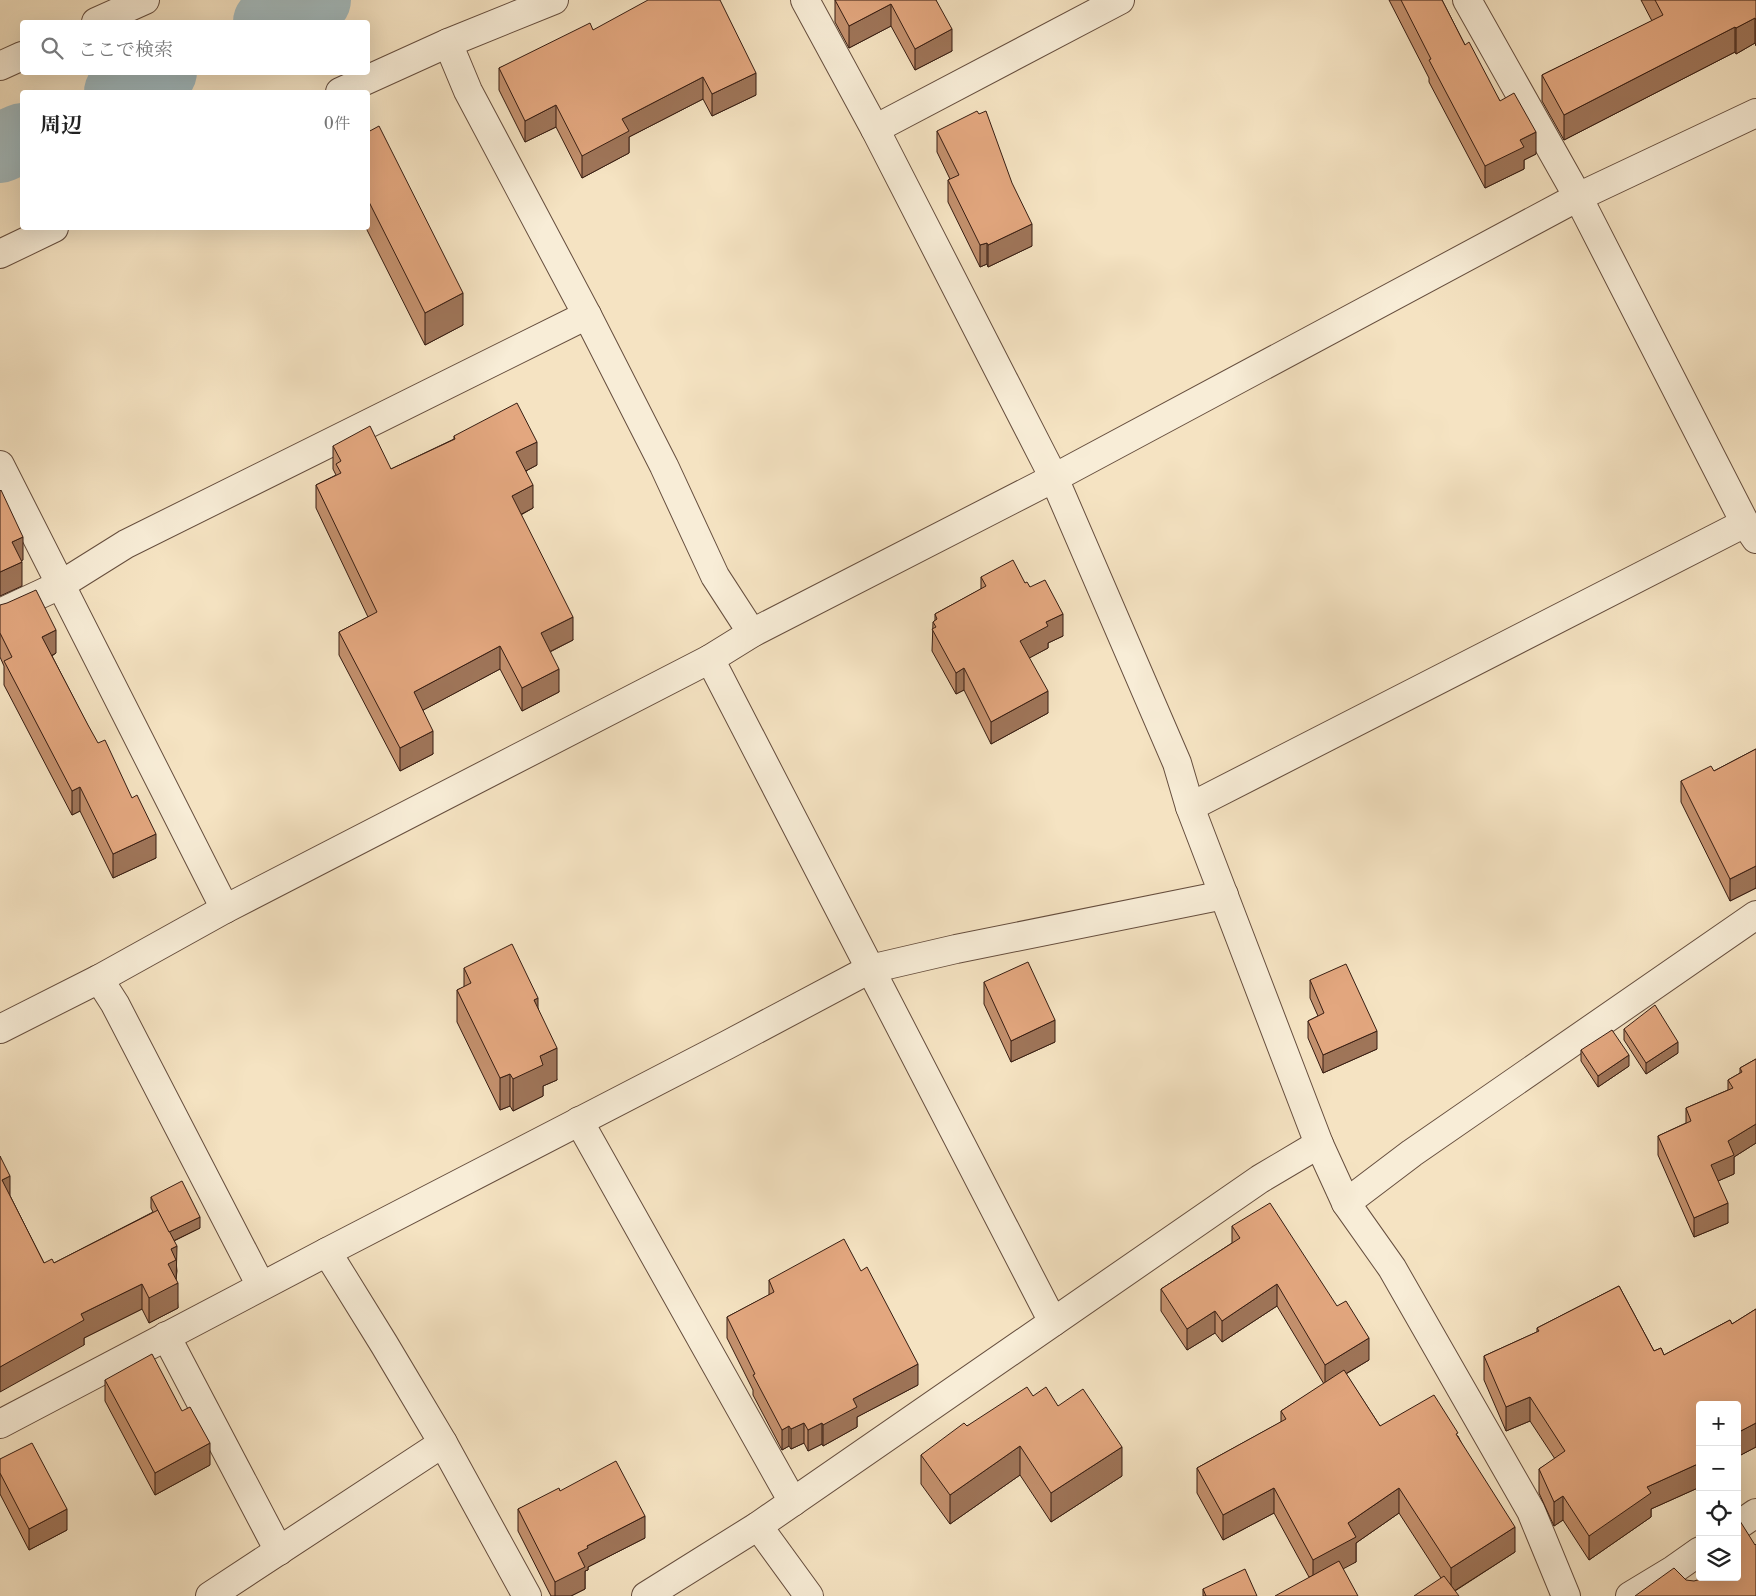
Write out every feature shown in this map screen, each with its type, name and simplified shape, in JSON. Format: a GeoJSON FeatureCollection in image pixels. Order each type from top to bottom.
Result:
{"type":"FeatureCollection","features":[{"type":"Feature","properties":{"kind":"street"},"geometry":{"type":"LineString","coordinates":[[100,20],[145,0]]}},
{"type":"Feature","properties":{"kind":"street"},"geometry":{"type":"LineString","coordinates":[[344,90],[448,43],[554,0]]}},
{"type":"Feature","properties":{"kind":"street"},"geometry":{"type":"LineString","coordinates":[[805,0],[875,129],[1054,478],[1177,763],[1190,808],[1319,1144],[1346,1203],[1392,1268],[1531,1512],[1566,1596]]}},
{"type":"Feature","properties":{"kind":"street"},"geometry":{"type":"LineString","coordinates":[[875,129],[1120,0]]}},
{"type":"Feature","properties":{"kind":"street"},"geometry":{"type":"LineString","coordinates":[[1190,808],[1750,531],[1578,197],[1466,0]]}},
{"type":"Feature","properties":{"kind":"street"},"geometry":{"type":"LineString","coordinates":[[448,43],[468,91],[587,315],[664,466],[715,576],[752,634]]}},
{"type":"Feature","properties":{"kind":"street"},"geometry":{"type":"LineString","coordinates":[[0,66],[20,57]]}},
{"type":"Feature","properties":{"kind":"street"},"geometry":{"type":"LineString","coordinates":[[0,1029],[99,979],[225,910],[710,659],[752,634],[1054,478],[1578,197],[1756,113]]}},
{"type":"Feature","properties":{"kind":"street"},"geometry":{"type":"LineString","coordinates":[[0,254],[50,230]]}},
{"type":"Feature","properties":{"kind":"street"},"geometry":{"type":"LineString","coordinates":[[0,613],[62,584],[126,544],[587,315]]}},
{"type":"Feature","properties":{"kind":"street"},"geometry":{"type":"LineString","coordinates":[[0,465],[62,584],[225,910]]}},
{"type":"Feature","properties":{"kind":"street"},"geometry":{"type":"LineString","coordinates":[[710,659],[1053,1322]]}},
{"type":"Feature","properties":{"kind":"street"},"geometry":{"type":"LineString","coordinates":[[0,1424],[870,969],[956,949],[1224,895]]}},
{"type":"Feature","properties":{"kind":"street"},"geometry":{"type":"LineString","coordinates":[[1346,1203],[1412,1152],[1756,915]]}},
{"type":"Feature","properties":{"kind":"street"},"geometry":{"type":"LineString","coordinates":[[99,979],[115,1004],[261,1286]]}},
{"type":"Feature","properties":{"kind":"street"},"geometry":{"type":"LineString","coordinates":[[580,1121],[793,1502]]}},
{"type":"Feature","properties":{"kind":"street"},"geometry":{"type":"LineString","coordinates":[[646,1596],[758,1526],[1260,1179],[1319,1144]]}},
{"type":"Feature","properties":{"kind":"street"},"geometry":{"type":"LineString","coordinates":[[327,1252],[443,1443],[527,1596]]}},
{"type":"Feature","properties":{"kind":"street"},"geometry":{"type":"LineString","coordinates":[[166,1336],[279,1551]]}},
{"type":"Feature","properties":{"kind":"street"},"geometry":{"type":"LineString","coordinates":[[210,1596],[443,1443]]}},
{"type":"Feature","properties":{"kind":"street"},"geometry":{"type":"LineString","coordinates":[[1741,1523],[1756,1513]]}},
{"type":"Feature","properties":{"kind":"street"},"geometry":{"type":"LineString","coordinates":[[758,1526],[809,1596]]}},
{"type":"Feature","properties":{"kind":"street"},"geometry":{"type":"LineString","coordinates":[[1630,1596],[1680,1580],[1696,1558]]}},
{"type":"Feature","properties":{"kind":"building"},"geometry":{"type":"Polygon","coordinates":[[[648,0],[720,0],[756,73],[712,94],[703,77],[622,119],[629,131],[582,156],[556,105],[525,121],[499,68],[590,23],[593,30],[648,0]]]}},
{"type":"Feature","properties":{"kind":"building"},"geometry":{"type":"Polygon","coordinates":[[[835,0],[936,0],[952,29],[915,49],[891,4],[849,26],[835,0]]]}},
{"type":"Feature","properties":{"kind":"building"},"geometry":{"type":"Polygon","coordinates":[[[1401,0],[1442,0],[1465,45],[1469,42],[1500,101],[1514,93],[1536,132],[1520,140],[1524,147],[1485,166],[1429,60],[1431,59],[1401,0]]]}},
{"type":"Feature","properties":{"kind":"building"},"geometry":{"type":"Polygon","coordinates":[[[1655,0],[1756,0],[1756,20],[1755,18],[1735,27],[1564,115],[1542,75],[1663,15],[1655,0]]]}},
{"type":"Feature","properties":{"kind":"building"},"geometry":{"type":"Polygon","coordinates":[[[977,111],[979,114],[986,111],[1012,183],[1032,224],[988,245],[987,243],[980,245],[948,180],[959,175],[937,131],[977,111]]]}},
{"type":"Feature","properties":{"kind":"building"},"geometry":{"type":"Polygon","coordinates":[[[379,126],[463,293],[425,313],[370,204],[370,131],[379,126]]]}},
{"type":"Feature","properties":{"kind":"building"},"geometry":{"type":"Polygon","coordinates":[[[517,403],[537,442],[516,452],[533,485],[512,496],[573,617],[541,633],[559,669],[522,688],[500,646],[414,692],[433,731],[400,748],[339,632],[377,612],[316,485],[341,473],[336,464],[341,461],[333,446],[370,426],[391,469],[455,439],[454,436],[517,403]]]}},
{"type":"Feature","properties":{"kind":"building"},"geometry":{"type":"Polygon","coordinates":[[[0,491],[23,537],[12,542],[22,562],[0,572],[0,491]]]}},
{"type":"Feature","properties":{"kind":"building"},"geometry":{"type":"Polygon","coordinates":[[[1013,560],[1025,583],[1027,582],[1030,587],[1045,580],[1063,614],[1046,622],[1048,626],[1020,641],[1048,691],[991,722],[964,668],[956,673],[932,629],[936,627],[933,622],[937,619],[935,614],[986,586],[981,577],[1013,560]]]}},
{"type":"Feature","properties":{"kind":"building"},"geometry":{"type":"Polygon","coordinates":[[[36,590],[56,630],[42,637],[98,743],[105,740],[132,798],[137,795],[156,834],[113,854],[80,787],[72,791],[4,661],[12,657],[0,633],[0,605],[36,590]]]}},
{"type":"Feature","properties":{"kind":"building"},"geometry":{"type":"Polygon","coordinates":[[[1756,749],[1756,866],[1730,879],[1681,781],[1711,766],[1714,771],[1756,749]]]}},
{"type":"Feature","properties":{"kind":"building"},"geometry":{"type":"Polygon","coordinates":[[[512,944],[538,998],[534,1000],[557,1048],[540,1056],[543,1065],[513,1079],[510,1074],[500,1078],[457,990],[471,983],[464,968],[512,944]]]}},
{"type":"Feature","properties":{"kind":"building"},"geometry":{"type":"Polygon","coordinates":[[[1028,962],[1055,1020],[1011,1041],[984,982],[1028,962]]]}},
{"type":"Feature","properties":{"kind":"building"},"geometry":{"type":"Polygon","coordinates":[[[1346,964],[1377,1031],[1323,1055],[1308,1021],[1324,1013],[1310,980],[1346,964]]]}},
{"type":"Feature","properties":{"kind":"building"},"geometry":{"type":"Polygon","coordinates":[[[1655,1005],[1678,1042],[1646,1063],[1624,1029],[1655,1005]]]}},
{"type":"Feature","properties":{"kind":"building"},"geometry":{"type":"Polygon","coordinates":[[[1612,1030],[1629,1055],[1598,1076],[1581,1050],[1612,1030]]]}},
{"type":"Feature","properties":{"kind":"building"},"geometry":{"type":"Polygon","coordinates":[[[1756,1059],[1756,1124],[1728,1141],[1734,1155],[1711,1165],[1728,1203],[1694,1218],[1658,1136],[1691,1121],[1686,1108],[1733,1088],[1728,1080],[1742,1072],[1740,1068],[1756,1059]]]}},
{"type":"Feature","properties":{"kind":"building"},"geometry":{"type":"Polygon","coordinates":[[[0,1156],[10,1176],[2,1180],[44,1263],[52,1259],[54,1263],[158,1210],[177,1246],[171,1249],[176,1260],[168,1264],[178,1283],[149,1298],[142,1284],[81,1314],[84,1320],[0,1367],[0,1156]]]}},
{"type":"Feature","properties":{"kind":"building"},"geometry":{"type":"Polygon","coordinates":[[[182,1181],[200,1217],[169,1232],[151,1197],[182,1181]]]}},
{"type":"Feature","properties":{"kind":"building"},"geometry":{"type":"Polygon","coordinates":[[[1270,1203],[1337,1306],[1346,1301],[1369,1338],[1325,1365],[1277,1284],[1222,1321],[1215,1311],[1187,1329],[1161,1289],[1240,1238],[1232,1226],[1270,1203]]]}},
{"type":"Feature","properties":{"kind":"building"},"geometry":{"type":"Polygon","coordinates":[[[844,1239],[861,1271],[867,1267],[918,1364],[853,1399],[857,1407],[823,1425],[822,1423],[808,1430],[804,1423],[791,1429],[789,1426],[782,1430],[753,1375],[755,1374],[727,1317],[774,1292],[769,1280],[844,1239]]]}},
{"type":"Feature","properties":{"kind":"building"},"geometry":{"type":"Polygon","coordinates":[[[1619,1286],[1654,1351],[1661,1348],[1664,1355],[1730,1320],[1732,1324],[1756,1309],[1756,1423],[1741,1431],[1741,1401],[1696,1401],[1696,1465],[1647,1487],[1651,1493],[1589,1536],[1563,1496],[1554,1502],[1539,1469],[1565,1451],[1530,1397],[1506,1407],[1484,1356],[1539,1331],[1537,1328],[1619,1286]]]}},
{"type":"Feature","properties":{"kind":"building"},"geometry":{"type":"Polygon","coordinates":[[[152,1354],[182,1411],[190,1407],[210,1443],[155,1473],[105,1380],[152,1354]]]}},
{"type":"Feature","properties":{"kind":"building"},"geometry":{"type":"Polygon","coordinates":[[[1344,1370],[1380,1426],[1434,1395],[1458,1433],[1456,1434],[1515,1527],[1451,1568],[1399,1488],[1348,1523],[1356,1537],[1313,1560],[1274,1488],[1223,1515],[1197,1468],[1286,1419],[1281,1411],[1344,1370]]]}},
{"type":"Feature","properties":{"kind":"building"},"geometry":{"type":"Polygon","coordinates":[[[1027,1387],[1033,1396],[1046,1387],[1058,1406],[1083,1389],[1122,1447],[1051,1493],[1020,1446],[950,1495],[921,1455],[964,1423],[967,1426],[1027,1387]]]}},
{"type":"Feature","properties":{"kind":"building"},"geometry":{"type":"Polygon","coordinates":[[[32,1443],[67,1509],[29,1529],[0,1473],[0,1459],[32,1443]]]}},
{"type":"Feature","properties":{"kind":"building"},"geometry":{"type":"Polygon","coordinates":[[[616,1461],[645,1516],[587,1546],[588,1548],[578,1553],[585,1567],[555,1582],[518,1509],[559,1488],[560,1491],[616,1461]]]}},
{"type":"Feature","properties":{"kind":"building"},"geometry":{"type":"Polygon","coordinates":[[[1741,1523],[1756,1544],[1756,1596],[1635,1596],[1674,1568],[1686,1580],[1741,1581],[1741,1523]]]}},
{"type":"Feature","properties":{"kind":"building"},"geometry":{"type":"Polygon","coordinates":[[[1339,1561],[1358,1596],[1275,1596],[1339,1561]]]}},
{"type":"Feature","properties":{"kind":"building"},"geometry":{"type":"Polygon","coordinates":[[[1245,1569],[1257,1596],[1206,1596],[1203,1589],[1245,1569]]]}},
{"type":"Feature","properties":{"kind":"building"},"geometry":{"type":"Polygon","coordinates":[[[1444,1576],[1459,1596],[1414,1596],[1444,1576]]]}},
{"type":"Feature","properties":{"kind":"waterway"},"geometry":{"type":"LineString","coordinates":[[272,20],[316,0]]}},
{"type":"Feature","properties":{"kind":"waterway"},"geometry":{"type":"LineString","coordinates":[[123,90],[156,75]]}},
{"type":"Feature","properties":{"kind":"waterway"},"geometry":{"type":"LineString","coordinates":[[0,148],[20,139]]}}]}
